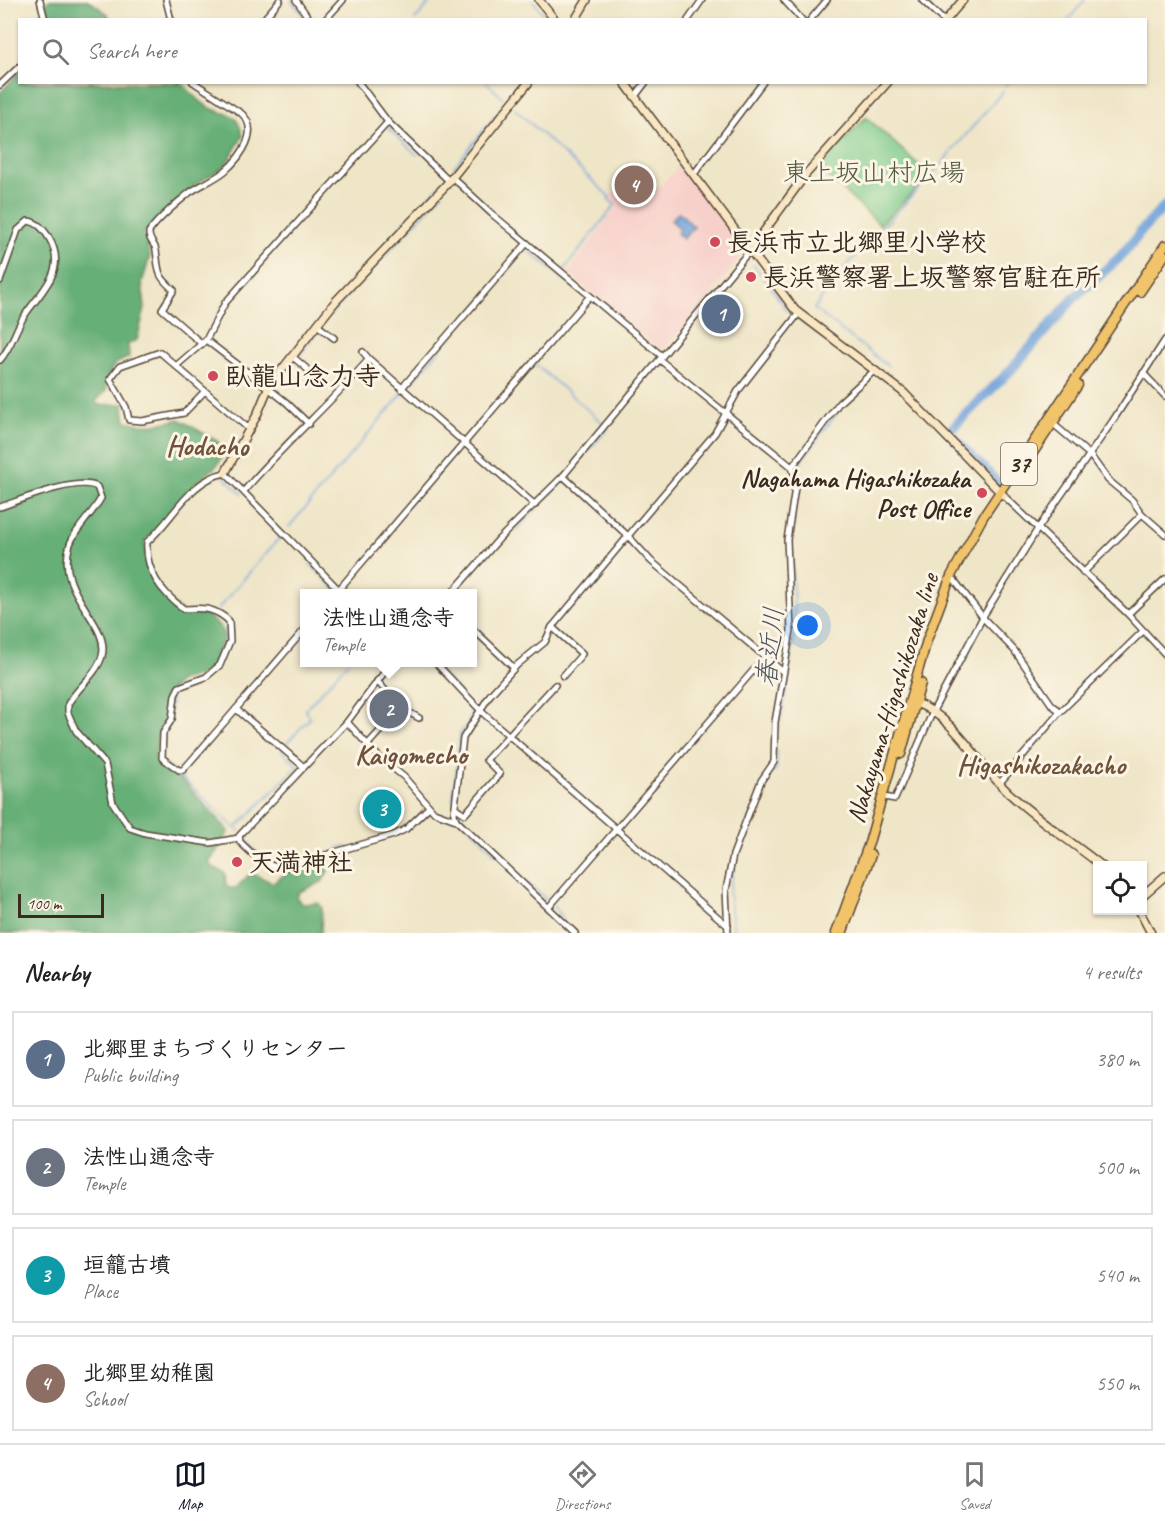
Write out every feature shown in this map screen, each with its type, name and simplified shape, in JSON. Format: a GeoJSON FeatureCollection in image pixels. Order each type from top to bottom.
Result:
{"type":"FeatureCollection","features":[{"type":"Feature","properties":{"kind":"main road","name":"Nakayama-Higashikozaka line"},"geometry":{"type":"LineString","coordinates":[[842,933],[886,798],[913,702],[953,577],[1002,494],[1165,245]]}},
{"type":"Feature","properties":{"kind":"main road","name":"Nakayama-Higashikozaka line"},"geometry":{"type":"LineString","coordinates":[[1051,421],[1164,261]]}},
{"type":"Feature","properties":{"kind":"main road","name":"Nakayama-Higashikozaka line"},"geometry":{"type":"LineString","coordinates":[[836,933],[886,798]]}},
{"type":"Feature","properties":{"kind":"street"},"geometry":{"type":"LineString","coordinates":[[40,0],[44,18]]}},
{"type":"Feature","properties":{"kind":"street"},"geometry":{"type":"LineString","coordinates":[[166,0],[170,18]]}},
{"type":"Feature","properties":{"kind":"street"},"geometry":{"type":"LineString","coordinates":[[265,18],[280,0]]}},
{"type":"Feature","properties":{"kind":"street"},"geometry":{"type":"LineString","coordinates":[[296,0],[309,18]]}},
{"type":"Feature","properties":{"kind":"street"},"geometry":{"type":"LineString","coordinates":[[327,18],[343,0]]}},
{"type":"Feature","properties":{"kind":"street"},"geometry":{"type":"LineString","coordinates":[[539,0],[553,18]]}},
{"type":"Feature","properties":{"kind":"street"},"geometry":{"type":"LineString","coordinates":[[576,18],[587,0]]}},
{"type":"Feature","properties":{"kind":"street"},"geometry":{"type":"LineString","coordinates":[[689,18],[702,0]]}},
{"type":"Feature","properties":{"kind":"street"},"geometry":{"type":"LineString","coordinates":[[784,0],[800,18]]}},
{"type":"Feature","properties":{"kind":"street"},"geometry":{"type":"LineString","coordinates":[[812,18],[827,0]]}},
{"type":"Feature","properties":{"kind":"street"},"geometry":{"type":"LineString","coordinates":[[922,0],[942,18]]}},
{"type":"Feature","properties":{"kind":"street"},"geometry":{"type":"LineString","coordinates":[[946,18],[963,0]]}},
{"type":"Feature","properties":{"kind":"street"},"geometry":{"type":"LineString","coordinates":[[0,85],[18,68]]}},
{"type":"Feature","properties":{"kind":"street"},"geometry":{"type":"LineString","coordinates":[[360,84],[388,122],[450,179],[792,467],[796,481],[787,540],[790,630],[773,740],[774,762],[761,781],[733,855],[726,890],[728,930]]}},
{"type":"Feature","properties":{"kind":"street"},"geometry":{"type":"LineString","coordinates":[[300,635],[183,770],[179,770],[162,758],[163,733],[172,719],[173,698],[184,685],[206,677],[220,665],[230,641],[230,625],[211,608],[184,609],[165,595],[154,578],[147,542],[163,528],[194,488],[214,475],[223,473],[268,388],[295,359],[317,325],[450,179],[527,84]]}},
{"type":"Feature","properties":{"kind":"street"},"geometry":{"type":"LineString","coordinates":[[626,84],[799,313],[903,392],[1036,530],[1128,614],[1142,632],[1165,654]]}},
{"type":"Feature","properties":{"kind":"street"},"geometry":{"type":"LineString","coordinates":[[636,95],[644,84]]}},
{"type":"Feature","properties":{"kind":"street"},"geometry":{"type":"LineString","coordinates":[[694,174],[762,84]]}},
{"type":"Feature","properties":{"kind":"street"},"geometry":{"type":"LineString","coordinates":[[455,589],[498,539],[563,476],[751,249],[806,174],[886,84]]}},
{"type":"Feature","properties":{"kind":"street"},"geometry":{"type":"LineString","coordinates":[[204,85],[248,119],[251,130],[238,155],[226,170],[190,193],[150,229],[148,235],[156,249],[160,277],[174,290],[162,309],[268,388],[309,424]]}},
{"type":"Feature","properties":{"kind":"street"},"geometry":{"type":"LineString","coordinates":[[176,366],[204,342],[225,303],[388,122]]}},
{"type":"Feature","properties":{"kind":"street"},"geometry":{"type":"LineString","coordinates":[[0,281],[18,230],[28,220],[34,222],[42,228],[53,246],[56,260],[55,273],[46,290],[24,316],[0,360]]}},
{"type":"Feature","properties":{"kind":"street"},"geometry":{"type":"LineString","coordinates":[[401,388],[527,243]]}},
{"type":"Feature","properties":{"kind":"street"},"geometry":{"type":"LineString","coordinates":[[342,589],[590,296]]}},
{"type":"Feature","properties":{"kind":"street"},"geometry":{"type":"LineString","coordinates":[[456,820],[463,738],[478,709],[514,668],[545,642],[552,627],[715,433],[738,391],[799,313]]}},
{"type":"Feature","properties":{"kind":"street"},"geometry":{"type":"LineString","coordinates":[[317,325],[334,339]]}},
{"type":"Feature","properties":{"kind":"street"},"geometry":{"type":"LineString","coordinates":[[886,798],[895,799],[933,711],[983,617],[1036,530],[1090,455],[1165,340]]}},
{"type":"Feature","properties":{"kind":"street"},"geometry":{"type":"LineString","coordinates":[[204,393],[184,413],[142,421],[129,420],[126,407],[110,379],[120,366],[160,352],[204,393],[247,428]]}},
{"type":"Feature","properties":{"kind":"street"},"geometry":{"type":"LineString","coordinates":[[363,352],[535,505]]}},
{"type":"Feature","properties":{"kind":"street"},"geometry":{"type":"LineString","coordinates":[[295,359],[320,381]]}},
{"type":"Feature","properties":{"kind":"street"},"geometry":{"type":"LineString","coordinates":[[244,491],[280,450],[309,424],[369,359]]}},
{"type":"Feature","properties":{"kind":"street"},"geometry":{"type":"LineString","coordinates":[[792,467],[839,403],[875,370]]}},
{"type":"Feature","properties":{"kind":"street"},"geometry":{"type":"LineString","coordinates":[[1143,373],[1165,396]]}},
{"type":"Feature","properties":{"kind":"street"},"geometry":{"type":"LineString","coordinates":[[1051,421],[1090,455],[1108,480],[1132,500],[1142,514],[1165,534]]}},
{"type":"Feature","properties":{"kind":"street"},"geometry":{"type":"LineString","coordinates":[[223,473],[289,535],[336,589]]}},
{"type":"Feature","properties":{"kind":"street"},"geometry":{"type":"LineString","coordinates":[[563,476],[628,536],[651,561],[782,671]]}},
{"type":"Feature","properties":{"kind":"street"},"geometry":{"type":"LineString","coordinates":[[0,507],[39,493],[87,483],[97,487],[101,498],[75,532],[67,566],[69,578],[98,630],[104,649],[98,667],[68,704],[68,713],[76,731],[105,764],[113,803],[130,828],[146,833],[210,843],[239,838],[347,722],[389,667]]}},
{"type":"Feature","properties":{"kind":"street"},"geometry":{"type":"LineString","coordinates":[[1083,573],[1142,514]]}},
{"type":"Feature","properties":{"kind":"street"},"geometry":{"type":"LineString","coordinates":[[953,577],[983,617],[1014,650],[1053,705],[1060,711]]}},
{"type":"Feature","properties":{"kind":"street"},"geometry":{"type":"LineString","coordinates":[[1128,614],[1165,579]]}},
{"type":"Feature","properties":{"kind":"street"},"geometry":{"type":"LineString","coordinates":[[552,627],[582,654],[563,676]]}},
{"type":"Feature","properties":{"kind":"street"},"geometry":{"type":"LineString","coordinates":[[999,784],[1060,711],[1142,632]]}},
{"type":"Feature","properties":{"kind":"street"},"geometry":{"type":"LineString","coordinates":[[477,633],[514,668]]}},
{"type":"Feature","properties":{"kind":"street"},"geometry":{"type":"LineString","coordinates":[[549,907],[764,658]]}},
{"type":"Feature","properties":{"kind":"street"},"geometry":{"type":"LineString","coordinates":[[439,667],[478,709],[728,930]]}},
{"type":"Feature","properties":{"kind":"street"},"geometry":{"type":"LineString","coordinates":[[377,681],[401,708],[419,718]]}},
{"type":"Feature","properties":{"kind":"street"},"geometry":{"type":"LineString","coordinates":[[456,808],[465,814],[500,774],[486,760],[555,685]]}},
{"type":"Feature","properties":{"kind":"street"},"geometry":{"type":"LineString","coordinates":[[913,702],[933,711],[999,784],[1096,861]]}},
{"type":"Feature","properties":{"kind":"street"},"geometry":{"type":"LineString","coordinates":[[368,744],[401,708]]}},
{"type":"Feature","properties":{"kind":"street"},"geometry":{"type":"LineString","coordinates":[[236,709],[304,767]]}},
{"type":"Feature","properties":{"kind":"street"},"geometry":{"type":"LineString","coordinates":[[347,722],[404,777],[429,807],[439,815],[456,820],[575,933]]}},
{"type":"Feature","properties":{"kind":"street"},"geometry":{"type":"LineString","coordinates":[[239,838],[250,853],[260,860],[273,866],[294,865],[394,835],[406,829],[429,807]]}},
{"type":"Feature","properties":{"kind":"street"},"geometry":{"type":"LineString","coordinates":[[1147,892],[1165,876]]}},
{"type":"Feature","properties":{"kind":"street"},"geometry":{"type":"LineString","coordinates":[[1142,915],[1151,933]]}},
{"type":"Feature","properties":{"kind":"shaded area"},"geometry":{"type":"Polygon","coordinates":[[[681,164],[744,248],[743,253],[719,285],[662,352],[568,273],[617,206],[609,199],[638,169],[657,189],[681,164]]]}},
{"type":"Feature","properties":{"kind":"green space"},"geometry":{"type":"Polygon","coordinates":[[[48,0],[88,0],[108,14],[109,18],[48,18],[44,5],[48,0]]]}},
{"type":"Feature","properties":{"kind":"green space"},"geometry":{"type":"Polygon","coordinates":[[[18,73],[18,84],[182,84],[206,106],[235,117],[240,127],[243,136],[225,166],[193,186],[144,232],[150,256],[142,283],[145,308],[137,340],[128,344],[129,357],[115,364],[105,380],[106,391],[96,401],[97,405],[123,404],[126,421],[133,423],[153,424],[179,419],[217,441],[226,451],[218,465],[191,488],[145,540],[148,563],[160,590],[183,613],[201,611],[221,627],[224,637],[213,665],[202,675],[180,681],[172,688],[168,697],[168,714],[158,733],[155,758],[186,784],[229,831],[209,863],[225,873],[226,885],[229,888],[236,888],[251,873],[273,883],[291,870],[322,860],[327,863],[328,871],[322,882],[299,892],[297,898],[302,904],[318,903],[322,907],[321,933],[0,933],[0,93],[18,73]]]}},
{"type":"Feature","properties":{"kind":"green space","name":"東上坂山村広場"},"geometry":{"type":"Polygon","coordinates":[[[866,117],[930,175],[880,225],[819,168],[866,117]]]}},
{"type":"Feature","properties":{"kind":"water"},"geometry":{"type":"Polygon","coordinates":[[[679,212],[694,227],[683,239],[677,233],[680,229],[671,220],[679,212]]]}},
{"type":"Feature","properties":{"kind":"waterway"},"geometry":{"type":"LineString","coordinates":[[291,0],[304,18]]}},
{"type":"Feature","properties":{"kind":"waterway"},"geometry":{"type":"LineString","coordinates":[[417,18],[432,0]]}},
{"type":"Feature","properties":{"kind":"waterway"},"geometry":{"type":"LineString","coordinates":[[532,0],[547,18]]}},
{"type":"Feature","properties":{"kind":"waterway"},"geometry":{"type":"LineString","coordinates":[[1070,18],[1085,0]]}},
{"type":"Feature","properties":{"kind":"waterway"},"geometry":{"type":"LineString","coordinates":[[355,84],[383,121]]}},
{"type":"Feature","properties":{"kind":"waterway"},"geometry":{"type":"LineString","coordinates":[[488,84],[503,98]]}},
{"type":"Feature","properties":{"kind":"waterway"},"geometry":{"type":"LineString","coordinates":[[454,167],[521,84]]}},
{"type":"Feature","properties":{"kind":"waterway"},"geometry":{"type":"LineString","coordinates":[[621,84],[625,89]]}},
{"type":"Feature","properties":{"kind":"waterway"},"geometry":{"type":"LineString","coordinates":[[888,366],[814,309],[838,275],[937,169],[1003,91]]}},
{"type":"Feature","properties":{"kind":"waterway"},"geometry":{"type":"LineString","coordinates":[[515,109],[610,197],[608,199],[615,205],[564,270]]}},
{"type":"Feature","properties":{"kind":"waterway"},"geometry":{"type":"LineString","coordinates":[[387,127],[417,155]]}},
{"type":"Feature","properties":{"kind":"waterway"},"geometry":{"type":"LineString","coordinates":[[390,238],[443,182]]}},
{"type":"Feature","properties":{"kind":"waterway"},"geometry":{"type":"LineString","coordinates":[[329,316],[442,194]]}},
{"type":"Feature","properties":{"kind":"waterway"},"geometry":{"type":"LineString","coordinates":[[1139,233],[1165,206]]}},
{"type":"Feature","properties":{"kind":"waterway"},"geometry":{"type":"LineString","coordinates":[[998,483],[948,432],[1009,372],[1075,297],[1119,258],[1137,237]]}},
{"type":"Feature","properties":{"kind":"waterway"},"geometry":{"type":"LineString","coordinates":[[526,249],[586,297]]}},
{"type":"Feature","properties":{"kind":"waterway"},"geometry":{"type":"LineString","coordinates":[[407,388],[517,259]]}},
{"type":"Feature","properties":{"kind":"waterway","name":"春近川"},"geometry":{"type":"LineString","coordinates":[[754,265],[767,282]]}},
{"type":"Feature","properties":{"kind":"waterway","name":"春近川"},"geometry":{"type":"LineString","coordinates":[[771,287],[787,311]]}},
{"type":"Feature","properties":{"kind":"waterway","name":"春近川"},"geometry":{"type":"LineString","coordinates":[[797,318],[863,366]]}},
{"type":"Feature","properties":{"kind":"waterway"},"geometry":{"type":"LineString","coordinates":[[297,358],[319,329]]}},
{"type":"Feature","properties":{"kind":"waterway"},"geometry":{"type":"LineString","coordinates":[[273,389],[294,362]]}},
{"type":"Feature","properties":{"kind":"waterway"},"geometry":{"type":"LineString","coordinates":[[535,364],[603,423]]}},
{"type":"Feature","properties":{"kind":"waterway","name":"春近川"},"geometry":{"type":"LineString","coordinates":[[778,729],[795,633],[791,538],[801,460],[843,405],[869,380]]}},
{"type":"Feature","properties":{"kind":"waterway"},"geometry":{"type":"LineString","coordinates":[[289,527],[403,393]]}},
{"type":"Feature","properties":{"kind":"waterway"},"geometry":{"type":"LineString","coordinates":[[567,476],[608,428]]}},
{"type":"Feature","properties":{"kind":"waterway"},"geometry":{"type":"LineString","coordinates":[[223,472],[237,445]]}},
{"type":"Feature","properties":{"kind":"waterway"},"geometry":{"type":"LineString","coordinates":[[223,476],[242,494]]}},
{"type":"Feature","properties":{"kind":"waterway"},"geometry":{"type":"LineString","coordinates":[[513,529],[517,529],[564,480]]}},
{"type":"Feature","properties":{"kind":"waterway"},"geometry":{"type":"LineString","coordinates":[[217,610],[281,536]]}},
{"type":"Feature","properties":{"kind":"waterway"},"geometry":{"type":"LineString","coordinates":[[310,564],[335,589]]}},
{"type":"Feature","properties":{"kind":"waterway"},"geometry":{"type":"LineString","coordinates":[[214,614],[226,623],[226,645]]}},
{"type":"Feature","properties":{"kind":"waterway"},"geometry":{"type":"LineString","coordinates":[[284,746],[310,718],[305,710],[344,667]]}},
{"type":"Feature","properties":{"kind":"waterway"},"geometry":{"type":"LineString","coordinates":[[436,667],[460,693]]}},
{"type":"Feature","properties":{"kind":"waterway"},"geometry":{"type":"LineString","coordinates":[[170,712],[171,697],[175,688]]}},
{"type":"Feature","properties":{"kind":"waterway"},"geometry":{"type":"LineString","coordinates":[[453,800],[460,734],[468,724],[473,707]]}},
{"type":"Feature","properties":{"kind":"waterway"},"geometry":{"type":"LineString","coordinates":[[169,720],[160,733],[161,762],[182,778],[239,831]]}},
{"type":"Feature","properties":{"kind":"waterway"},"geometry":{"type":"LineString","coordinates":[[236,828],[298,766],[281,750]]}},
{"type":"Feature","properties":{"kind":"waterway","name":"春近川"},"geometry":{"type":"LineString","coordinates":[[734,933],[729,893],[735,863],[758,796],[763,788],[763,782],[777,768],[777,751]]}},
{"type":"Feature","properties":{"kind":"waterway"},"geometry":{"type":"LineString","coordinates":[[458,813],[496,855]]}},
{"type":"Feature","properties":{"kind":"waterway"},"geometry":{"type":"LineString","coordinates":[[244,835],[262,856],[273,862],[288,864]]}},
{"type":"Feature","properties":{"kind":"waterway"},"geometry":{"type":"LineString","coordinates":[[338,848],[346,846]]}},
{"type":"Feature","properties":{"kind":"waterway"},"geometry":{"type":"LineString","coordinates":[[504,862],[548,901]]}},
{"type":"Feature","properties":{"kind":"waterway"},"geometry":{"type":"LineString","coordinates":[[553,906],[563,917]]}},
{"type":"Feature","properties":{"kind":"waterway"},"geometry":{"type":"LineString","coordinates":[[565,927],[571,933]]}},
{"type":"Feature","properties":{"kind":"place","name":"北郷里幼稚園"},"geometry":{"type":"Point","coordinates":[634,185]}},
{"type":"Feature","properties":{"kind":"place","name":"長浜市立北郷里小学校"},"geometry":{"type":"Point","coordinates":[715,242]}},
{"type":"Feature","properties":{"kind":"place","name":"長浜警察署上坂警察官駐在所"},"geometry":{"type":"Point","coordinates":[751,277]}},
{"type":"Feature","properties":{"kind":"place","name":"北郷里まちづくりセンター"},"geometry":{"type":"Point","coordinates":[721,314]}},
{"type":"Feature","properties":{"kind":"place","name":"臥龍山念力寺"},"geometry":{"type":"Point","coordinates":[213,376]}},
{"type":"Feature","properties":{"kind":"place","name":"Nagahama Higashikozaka Post Office"},"geometry":{"type":"Point","coordinates":[982,493]}},
{"type":"Feature","properties":{"kind":"place","name":"法性山通念寺"},"geometry":{"type":"Point","coordinates":[389,709]}},
{"type":"Feature","properties":{"kind":"place","name":"垣籠古墳"},"geometry":{"type":"Point","coordinates":[382,809]}},
{"type":"Feature","properties":{"kind":"place","name":"天満神社"},"geometry":{"type":"Point","coordinates":[237,862]}},
{"type":"Feature","properties":{"kind":"district","name":"Hodacho"},"geometry":{"type":"Point","coordinates":[207,445]}},
{"type":"Feature","properties":{"kind":"district","name":"Kaigomecho"},"geometry":{"type":"Point","coordinates":[411,754]}},
{"type":"Feature","properties":{"kind":"district","name":"Higashikozakacho"},"geometry":{"type":"Point","coordinates":[1041,764]}}]}
